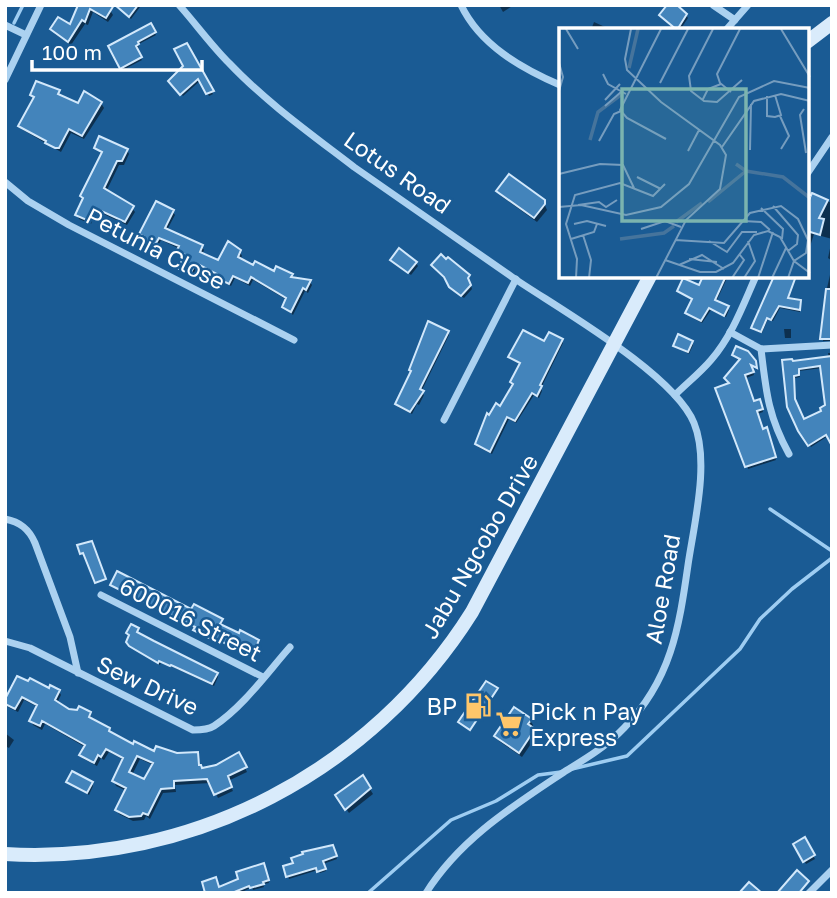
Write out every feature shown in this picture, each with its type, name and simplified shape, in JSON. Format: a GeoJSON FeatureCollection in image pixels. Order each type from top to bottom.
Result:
{"type":"FeatureCollection","features":[{"type":"Feature","properties":{"kind":"main road"},"geometry":{"type":"LineString","coordinates":[[809,40],[832,23]]}},
{"type":"Feature","properties":{"kind":"main road","name":"Jabu Ngcobo Drive"},"geometry":{"type":"LineString","coordinates":[[5,854],[61,854],[121,848],[206,827],[262,802],[304,778],[380,722],[415,688],[445,653],[472,612],[649,278]]}},
{"type":"Feature","properties":{"kind":"street"},"geometry":{"type":"LineString","coordinates":[[5,80],[41,5]]}},
{"type":"Feature","properties":{"kind":"street","name":"Lotus Road"},"geometry":{"type":"LineString","coordinates":[[179,5],[229,64],[354,167],[615,346]]}},
{"type":"Feature","properties":{"kind":"street"},"geometry":{"type":"LineString","coordinates":[[461,5],[477,31],[496,49],[559,84]]}},
{"type":"Feature","properties":{"kind":"street"},"geometry":{"type":"LineString","coordinates":[[713,5],[735,20]]}},
{"type":"Feature","properties":{"kind":"street"},"geometry":{"type":"LineString","coordinates":[[728,28],[748,5]]}},
{"type":"Feature","properties":{"kind":"street"},"geometry":{"type":"LineString","coordinates":[[5,24],[26,36]]}},
{"type":"Feature","properties":{"kind":"street"},"geometry":{"type":"LineString","coordinates":[[809,171],[832,137]]}},
{"type":"Feature","properties":{"kind":"street","name":"Petunia Close"},"geometry":{"type":"LineString","coordinates":[[5,183],[28,201],[69,225],[294,340]]}},
{"type":"Feature","properties":{"kind":"street"},"geometry":{"type":"LineString","coordinates":[[675,394],[712,359],[730,332],[755,278]]}},
{"type":"Feature","properties":{"kind":"street"},"geometry":{"type":"LineString","coordinates":[[444,420],[516,279]]}},
{"type":"Feature","properties":{"kind":"street"},"geometry":{"type":"LineString","coordinates":[[730,332],[761,349],[832,345]]}},
{"type":"Feature","properties":{"kind":"street","name":"Aloe Road"},"geometry":{"type":"LineString","coordinates":[[426,893],[450,860],[487,825],[614,737],[649,697],[664,671],[675,643],[681,616],[701,461],[695,424],[675,394],[615,346]]}},
{"type":"Feature","properties":{"kind":"street"},"geometry":{"type":"LineString","coordinates":[[761,349],[768,406],[789,454]]}},
{"type":"Feature","properties":{"kind":"street"},"geometry":{"type":"LineString","coordinates":[[5,519],[16,521],[27,530],[35,543],[70,637],[78,673]]}},
{"type":"Feature","properties":{"kind":"street","name":"600016 Street"},"geometry":{"type":"LineString","coordinates":[[101,596],[263,677]]}},
{"type":"Feature","properties":{"kind":"street","name":"Sew Drive"},"geometry":{"type":"LineString","coordinates":[[5,641],[30,648],[193,730],[205,730],[214,726],[290,647]]}},
{"type":"Feature","properties":{"kind":"street"},"geometry":{"type":"LineString","coordinates":[[809,893],[832,870]]}},
{"type":"Feature","properties":{"kind":"building"},"geometry":{"type":"Polygon","coordinates":[[[78,5],[114,5],[106,18],[90,9],[85,22],[82,20],[68,42],[50,29],[58,17],[70,24],[78,5]]]}},
{"type":"Feature","properties":{"kind":"building"},"geometry":{"type":"Polygon","coordinates":[[[115,5],[138,5],[129,17],[115,5]]]}},
{"type":"Feature","properties":{"kind":"building"},"geometry":{"type":"Polygon","coordinates":[[[667,5],[677,5],[687,14],[678,28],[659,15],[667,5]]]}},
{"type":"Feature","properties":{"kind":"building"},"geometry":{"type":"Polygon","coordinates":[[[151,23],[156,32],[138,42],[136,46],[142,57],[120,69],[108,46],[151,23]]]}},
{"type":"Feature","properties":{"kind":"building"},"geometry":{"type":"Polygon","coordinates":[[[187,43],[214,91],[206,94],[198,79],[180,95],[168,81],[183,66],[174,49],[187,43]]]}},
{"type":"Feature","properties":{"kind":"building"},"geometry":{"type":"Polygon","coordinates":[[[36,81],[60,90],[58,94],[78,103],[84,91],[102,102],[82,136],[69,129],[59,148],[55,148],[18,126],[34,97],[30,95],[36,81]]]}},
{"type":"Feature","properties":{"kind":"building"},"geometry":{"type":"Polygon","coordinates":[[[99,136],[128,149],[122,161],[117,161],[104,188],[134,206],[125,222],[95,208],[89,221],[75,215],[83,198],[80,196],[102,152],[94,148],[99,136]]]}},
{"type":"Feature","properties":{"kind":"building"},"geometry":{"type":"Polygon","coordinates":[[[509,174],[545,200],[534,218],[496,191],[509,174]]]}},
{"type":"Feature","properties":{"kind":"building"},"geometry":{"type":"Polygon","coordinates":[[[812,193],[828,200],[819,218],[824,219],[820,235],[809,232],[809,200],[812,193]]]}},
{"type":"Feature","properties":{"kind":"building"},"geometry":{"type":"Polygon","coordinates":[[[156,201],[174,210],[165,228],[203,245],[200,252],[218,260],[228,241],[241,250],[238,257],[253,265],[255,261],[274,271],[276,266],[293,274],[291,277],[311,280],[306,290],[303,288],[291,312],[282,307],[286,298],[251,277],[248,283],[233,276],[229,284],[196,263],[190,274],[179,269],[184,254],[177,250],[179,246],[159,238],[155,245],[141,238],[143,236],[139,234],[156,201]]]}},
{"type":"Feature","properties":{"kind":"building"},"geometry":{"type":"Polygon","coordinates":[[[399,248],[417,262],[408,273],[390,260],[399,248]]]}},
{"type":"Feature","properties":{"kind":"building"},"geometry":{"type":"Polygon","coordinates":[[[441,254],[470,275],[468,278],[471,285],[461,296],[449,287],[444,277],[431,265],[441,254]]]}},
{"type":"Feature","properties":{"kind":"building"},"geometry":{"type":"Polygon","coordinates":[[[683,278],[699,285],[702,278],[725,278],[715,300],[729,306],[724,316],[709,308],[701,321],[685,313],[692,299],[677,291],[683,278]]]}},
{"type":"Feature","properties":{"kind":"building"},"geometry":{"type":"Polygon","coordinates":[[[773,278],[795,278],[788,298],[801,300],[800,310],[779,306],[771,320],[767,318],[761,332],[751,328],[773,278]]]}},
{"type":"Feature","properties":{"kind":"building"},"geometry":{"type":"Polygon","coordinates":[[[826,289],[832,289],[832,339],[820,339],[826,289]]]}},
{"type":"Feature","properties":{"kind":"building"},"geometry":{"type":"Polygon","coordinates":[[[428,321],[449,331],[420,389],[424,391],[410,412],[395,404],[411,371],[409,370],[428,321]]]}},
{"type":"Feature","properties":{"kind":"building"},"geometry":{"type":"Polygon","coordinates":[[[523,330],[544,341],[549,332],[563,339],[537,396],[532,393],[515,421],[507,417],[490,452],[475,444],[487,413],[489,415],[496,403],[500,406],[513,384],[510,382],[520,363],[508,357],[523,330]]]}},
{"type":"Feature","properties":{"kind":"building"},"geometry":{"type":"Polygon","coordinates":[[[678,334],[693,341],[688,352],[673,346],[678,334]]]}},
{"type":"Feature","properties":{"kind":"building"},"geometry":{"type":"Polygon","coordinates":[[[736,346],[748,351],[756,361],[757,368],[751,365],[754,372],[745,375],[754,401],[760,399],[763,409],[757,411],[763,429],[767,427],[776,457],[745,467],[715,388],[729,383],[724,378],[740,359],[732,355],[736,346]]]}},
{"type":"Feature","properties":{"kind":"building"},"geometry":{"type":"Polygon","coordinates":[[[832,356],[832,446],[826,435],[808,446],[798,431],[787,407],[782,360],[832,356]],[[820,366],[799,369],[799,375],[794,376],[795,399],[804,419],[821,411],[820,408],[825,405],[820,366]]]}},
{"type":"Feature","properties":{"kind":"building"},"geometry":{"type":"Polygon","coordinates":[[[92,541],[106,579],[95,583],[77,545],[92,541]]]}},
{"type":"Feature","properties":{"kind":"building"},"geometry":{"type":"Polygon","coordinates":[[[117,571],[191,609],[194,604],[223,619],[220,624],[259,640],[252,657],[193,630],[195,627],[110,585],[117,571]]]}},
{"type":"Feature","properties":{"kind":"building"},"geometry":{"type":"Polygon","coordinates":[[[131,624],[139,628],[137,632],[218,673],[212,684],[171,665],[159,661],[158,663],[129,646],[126,642],[129,635],[126,633],[131,624]]]}},
{"type":"Feature","properties":{"kind":"building"},"geometry":{"type":"Polygon","coordinates":[[[17,676],[28,681],[30,678],[49,688],[50,685],[60,690],[55,700],[69,709],[77,710],[79,706],[91,712],[89,717],[133,744],[134,741],[154,751],[156,746],[177,753],[198,752],[199,765],[202,768],[216,765],[239,752],[247,767],[228,776],[232,787],[214,795],[207,779],[174,781],[174,788],[161,789],[148,815],[143,813],[141,816],[129,817],[115,810],[126,788],[112,781],[123,758],[106,749],[101,757],[98,755],[94,763],[79,755],[85,745],[42,721],[40,726],[29,721],[37,705],[22,697],[15,709],[5,704],[17,676]],[[137,756],[129,772],[144,779],[153,763],[137,756]]]}},
{"type":"Feature","properties":{"kind":"building"},"geometry":{"type":"Polygon","coordinates":[[[486,681],[498,688],[470,730],[458,722],[486,681]]]}},
{"type":"Feature","properties":{"kind":"building"},"geometry":{"type":"Polygon","coordinates":[[[514,707],[532,719],[528,724],[535,729],[519,753],[494,736],[514,707]]]}},
{"type":"Feature","properties":{"kind":"building"},"geometry":{"type":"Polygon","coordinates":[[[72,771],[93,782],[87,793],[66,782],[72,771]]]}},
{"type":"Feature","properties":{"kind":"building"},"geometry":{"type":"Polygon","coordinates":[[[363,775],[371,788],[345,810],[335,795],[363,775]]]}},
{"type":"Feature","properties":{"kind":"building"},"geometry":{"type":"Polygon","coordinates":[[[805,837],[815,855],[803,862],[793,844],[805,837]]]}},
{"type":"Feature","properties":{"kind":"building"},"geometry":{"type":"Polygon","coordinates":[[[333,845],[337,856],[323,861],[326,869],[317,872],[316,868],[286,877],[283,866],[293,863],[291,858],[303,854],[302,852],[333,845]]]}},
{"type":"Feature","properties":{"kind":"building"},"geometry":{"type":"Polygon","coordinates":[[[264,863],[269,880],[263,882],[264,884],[250,888],[249,886],[232,893],[205,893],[202,882],[216,877],[219,887],[238,879],[236,872],[264,863]]]}},
{"type":"Feature","properties":{"kind":"building"},"geometry":{"type":"Polygon","coordinates":[[[797,870],[809,881],[799,893],[777,893],[797,870]]]}},
{"type":"Feature","properties":{"kind":"building"},"geometry":{"type":"Polygon","coordinates":[[[749,882],[762,893],[739,893],[749,882]]]}},
{"type":"Feature","properties":{"kind":"waterway"},"geometry":{"type":"LineString","coordinates":[[14,23],[23,5]]}},
{"type":"Feature","properties":{"kind":"waterway"},"geometry":{"type":"LineString","coordinates":[[770,509],[832,551]]}},
{"type":"Feature","properties":{"kind":"waterway"},"geometry":{"type":"LineString","coordinates":[[572,769],[627,756],[740,649],[760,619],[792,589],[832,558]]}},
{"type":"Feature","properties":{"kind":"waterway"},"geometry":{"type":"LineString","coordinates":[[368,893],[451,820],[496,801],[538,775],[561,772]]}},
{"type":"Feature","properties":{"kind":"place","name":"BP"},"geometry":{"type":"Point","coordinates":[478,706]}},
{"type":"Feature","properties":{"kind":"place","name":"Pick n Pay Express"},"geometry":{"type":"Point","coordinates":[509,724]}}]}
